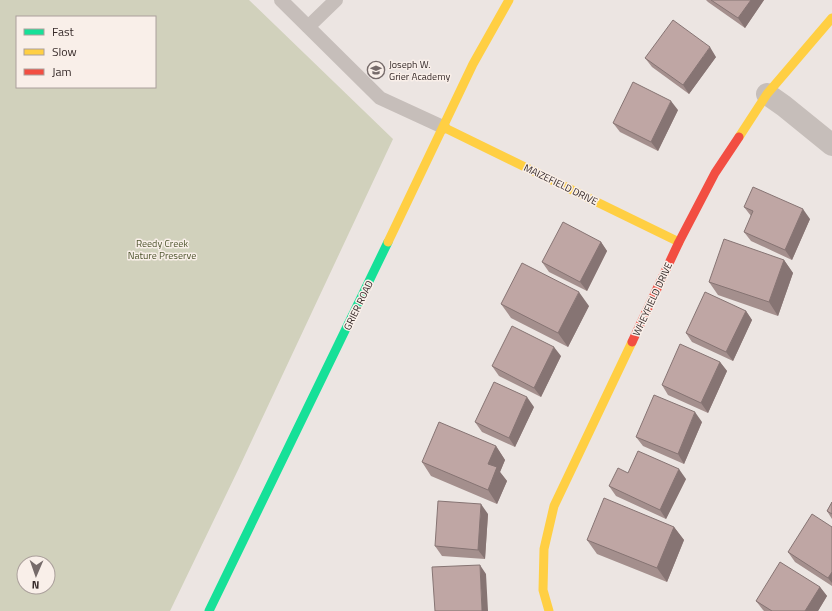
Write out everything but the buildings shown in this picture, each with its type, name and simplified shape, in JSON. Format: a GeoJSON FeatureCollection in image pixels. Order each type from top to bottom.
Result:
{"type":"FeatureCollection","features":[{"type":"Feature","properties":{"kind":"street","name":"GRIER ROAD"},"geometry":{"type":"LineString","coordinates":[[209,611],[350,322],[473,64],[509,0]]}},
{"type":"Feature","properties":{"kind":"street","name":"WHEYFIELD DRIVE"},"geometry":{"type":"LineString","coordinates":[[549,611],[543,590],[544,549],[554,506],[680,242],[715,174],[767,94],[832,18]]}},
{"type":"Feature","properties":{"kind":"street"},"geometry":{"type":"LineString","coordinates":[[767,94],[832,145]]}},
{"type":"Feature","properties":{"kind":"street","name":"MAIZEFIELD DRIVE"},"geometry":{"type":"LineString","coordinates":[[443,128],[680,242]]}},
{"type":"Feature","properties":{"kind":"lane"},"geometry":{"type":"LineString","coordinates":[[281,0],[380,98],[443,128]]}},
{"type":"Feature","properties":{"kind":"lane"},"geometry":{"type":"LineString","coordinates":[[308,27],[336,0]]}},
{"type":"Feature","properties":{"kind":"green space","name":"Reedy Creek Nature Preserve"},"geometry":{"type":"Polygon","coordinates":[[[0,0],[249,0],[393,139],[238,470],[170,611],[0,611],[0,0]]]}},
{"type":"Feature","properties":{"kind":"traffic: fast"},"geometry":{"type":"LineString","coordinates":[[209,611],[388,242]]}},
{"type":"Feature","properties":{"kind":"traffic: slow"},"geometry":{"type":"LineString","coordinates":[[388,242],[473,64],[509,0]]}},
{"type":"Feature","properties":{"kind":"traffic: slow"},"geometry":{"type":"LineString","coordinates":[[739,137],[767,94],[832,18]]}},
{"type":"Feature","properties":{"kind":"traffic: slow"},"geometry":{"type":"LineString","coordinates":[[443,127],[679,242]]}},
{"type":"Feature","properties":{"kind":"traffic: slow"},"geometry":{"type":"LineString","coordinates":[[549,611],[543,590],[544,549],[554,506],[632,342]]}},
{"type":"Feature","properties":{"kind":"traffic: jam"},"geometry":{"type":"LineString","coordinates":[[632,342],[679,242],[715,173],[739,137]]}},
{"type":"Feature","properties":{"kind":"place","name":"Joseph W. Grier Academy"},"geometry":{"type":"Point","coordinates":[376,70]}}]}
